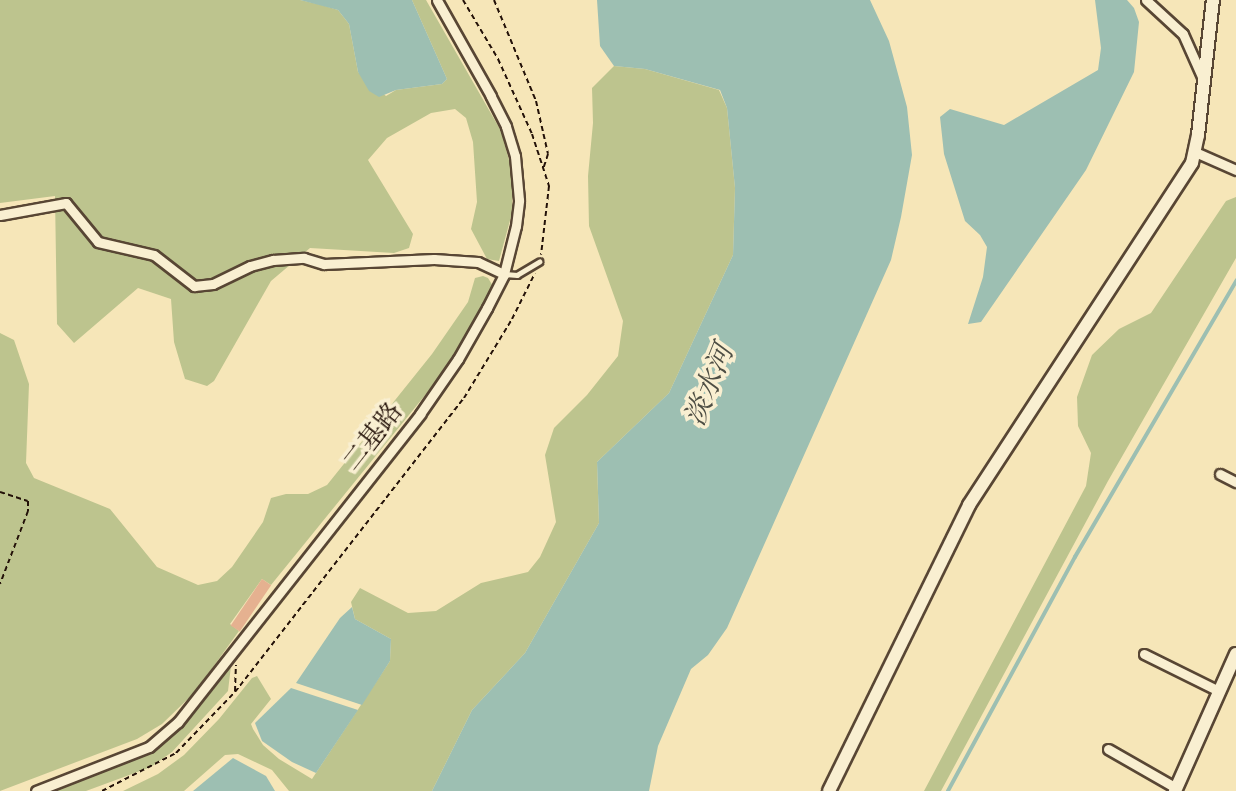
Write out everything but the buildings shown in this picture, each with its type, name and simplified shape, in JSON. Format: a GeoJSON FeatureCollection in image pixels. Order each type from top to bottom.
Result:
{"type":"FeatureCollection","features":[{"type":"Feature","properties":{"kind":"street","name":"二基路"},"geometry":{"type":"LineString","coordinates":[[36,791],[128,757],[162,738],[420,414],[458,359],[504,274],[519,200],[515,156],[506,126],[491,96],[437,0]]}},
{"type":"Feature","properties":{"kind":"street"},"geometry":{"type":"LineString","coordinates":[[1146,0],[1184,34],[1204,83]]}},
{"type":"Feature","properties":{"kind":"street"},"geometry":{"type":"LineString","coordinates":[[829,791],[970,505],[1192,163],[1213,0]]}},
{"type":"Feature","properties":{"kind":"street"},"geometry":{"type":"LineString","coordinates":[[1195,152],[1236,170]]}},
{"type":"Feature","properties":{"kind":"street"},"geometry":{"type":"LineString","coordinates":[[0,215],[66,203],[98,242],[154,255],[194,286],[213,284],[262,263],[304,258],[324,264],[434,259],[478,262],[504,274]]}},
{"type":"Feature","properties":{"kind":"street"},"geometry":{"type":"LineString","coordinates":[[1220,474],[1236,482]]}},
{"type":"Feature","properties":{"kind":"street"},"geometry":{"type":"LineString","coordinates":[[1144,654],[1219,691]]}},
{"type":"Feature","properties":{"kind":"street"},"geometry":{"type":"LineString","coordinates":[[1108,749],[1175,790],[1236,654]]}},
{"type":"Feature","properties":{"kind":"lane"},"geometry":{"type":"LineString","coordinates":[[504,274],[517,275],[539,262]]}},
{"type":"Feature","properties":{"kind":"path"},"geometry":{"type":"LineString","coordinates":[[102,791],[176,754],[234,692],[464,398],[529,289],[539,262],[549,207],[548,186],[532,134],[498,59],[463,0]]}},
{"type":"Feature","properties":{"kind":"path"},"geometry":{"type":"LineString","coordinates":[[494,0],[536,101],[548,154],[543,170]]}},
{"type":"Feature","properties":{"kind":"path"},"geometry":{"type":"LineString","coordinates":[[0,492],[28,501],[27,511],[0,584]]}},
{"type":"Feature","properties":{"kind":"path"},"geometry":{"type":"LineString","coordinates":[[234,692],[237,647]]}},
{"type":"Feature","properties":{"kind":"green space"},"geometry":{"type":"Polygon","coordinates":[[[0,0],[300,0],[322,5],[338,10],[349,24],[358,72],[386,96],[396,90],[442,84],[447,79],[412,0],[426,0],[501,131],[512,171],[512,213],[499,261],[487,259],[471,229],[477,202],[473,142],[466,118],[455,109],[431,113],[387,138],[368,160],[413,234],[409,248],[394,253],[310,248],[271,281],[214,381],[207,386],[185,379],[174,342],[171,299],[138,288],[74,343],[57,324],[55,196],[0,203],[0,0]]]}},
{"type":"Feature","properties":{"kind":"green space"},"geometry":{"type":"Polygon","coordinates":[[[614,66],[645,69],[719,90],[727,108],[735,188],[733,255],[669,393],[597,462],[599,523],[525,653],[472,710],[432,791],[289,791],[272,770],[238,754],[225,755],[184,791],[123,791],[158,774],[184,755],[219,719],[252,678],[257,676],[271,699],[251,724],[253,729],[263,745],[279,759],[312,779],[390,661],[391,639],[355,619],[351,602],[360,588],[408,613],[436,611],[481,583],[528,572],[540,557],[556,522],[545,455],[554,428],[587,395],[618,356],[623,321],[589,226],[588,176],[593,123],[592,88],[614,66]]]}},
{"type":"Feature","properties":{"kind":"green space"},"geometry":{"type":"Polygon","coordinates":[[[1236,197],[1236,258],[1108,481],[941,791],[924,791],[1086,486],[1091,453],[1078,426],[1077,397],[1092,355],[1119,329],[1151,313],[1226,201],[1236,197]]]}},
{"type":"Feature","properties":{"kind":"green space"},"geometry":{"type":"Polygon","coordinates":[[[475,278],[488,278],[493,286],[455,354],[426,394],[271,585],[262,579],[230,624],[239,631],[195,692],[162,724],[137,739],[0,791],[0,333],[14,340],[29,384],[26,463],[34,478],[110,509],[157,567],[198,585],[217,581],[232,567],[263,522],[271,498],[286,494],[308,494],[327,485],[432,354],[468,302],[475,278]]]}},
{"type":"Feature","properties":{"kind":"green space"},"geometry":{"type":"Polygon","coordinates":[[[231,666],[228,691],[172,752],[151,767],[86,791],[55,791],[139,757],[163,741],[231,666]]]}},
{"type":"Feature","properties":{"kind":"water"},"geometry":{"type":"Polygon","coordinates":[[[300,0],[412,0],[447,79],[442,84],[396,90],[379,97],[369,91],[358,72],[349,24],[338,10],[300,0]]]}},
{"type":"Feature","properties":{"kind":"water","name":"淡水河"},"geometry":{"type":"Polygon","coordinates":[[[597,0],[870,0],[889,41],[907,107],[912,155],[901,217],[891,260],[727,628],[708,655],[691,669],[658,746],[649,791],[432,791],[472,710],[525,653],[599,523],[597,462],[669,393],[733,255],[735,188],[727,108],[720,90],[645,69],[614,66],[600,46],[597,0]]]}},
{"type":"Feature","properties":{"kind":"water"},"geometry":{"type":"Polygon","coordinates":[[[1095,0],[1127,0],[1134,8],[1139,22],[1134,72],[1086,170],[981,322],[968,324],[983,277],[987,247],[980,235],[965,221],[944,154],[940,117],[950,109],[1004,125],[1098,70],[1101,48],[1095,0]]]}},
{"type":"Feature","properties":{"kind":"water"},"geometry":{"type":"Polygon","coordinates":[[[352,607],[355,619],[391,639],[390,661],[362,705],[296,683],[340,618],[352,607]]]}},
{"type":"Feature","properties":{"kind":"water"},"geometry":{"type":"Polygon","coordinates":[[[291,688],[358,710],[316,773],[292,762],[262,741],[255,723],[291,688]]]}},
{"type":"Feature","properties":{"kind":"water"},"geometry":{"type":"Polygon","coordinates":[[[233,758],[266,776],[275,791],[193,791],[233,758]]]}},
{"type":"Feature","properties":{"kind":"waterway"},"geometry":{"type":"LineString","coordinates":[[948,791],[1075,557],[1236,281]]}}]}
